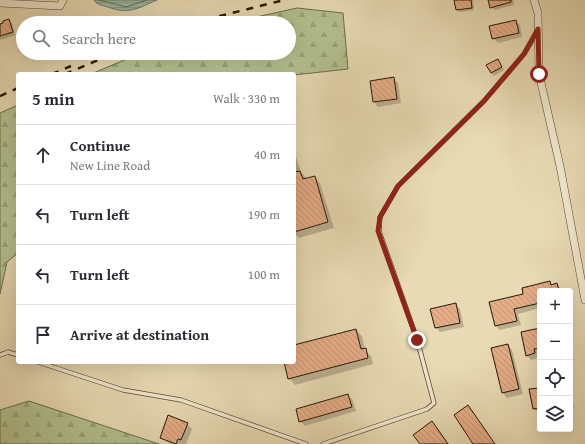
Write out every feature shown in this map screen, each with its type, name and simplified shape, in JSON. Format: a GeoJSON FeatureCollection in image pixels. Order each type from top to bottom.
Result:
{"type":"FeatureCollection","features":[{"type":"Feature","properties":{"kind":"street"},"geometry":{"type":"LineString","coordinates":[[0,4],[60,6],[63,0]]}},
{"type":"Feature","properties":{"kind":"street"},"geometry":{"type":"LineString","coordinates":[[534,0],[538,13],[539,74],[560,166],[585,300]]}},
{"type":"Feature","properties":{"kind":"lane"},"geometry":{"type":"LineString","coordinates":[[323,444],[428,409],[434,403],[417,340],[378,231],[380,217],[398,186],[484,101],[524,54],[538,29]]}},
{"type":"Feature","properties":{"kind":"lane"},"geometry":{"type":"LineString","coordinates":[[0,355],[8,352],[16,354]]}},
{"type":"Feature","properties":{"kind":"lane"},"geometry":{"type":"LineString","coordinates":[[44,364],[123,390],[181,400],[306,444]]}},
{"type":"Feature","properties":{"kind":"green space"},"geometry":{"type":"Polygon","coordinates":[[[297,8],[343,13],[348,69],[296,75],[296,72],[96,72],[124,60],[296,60],[296,16],[261,16],[297,8]]]}},
{"type":"Feature","properties":{"kind":"green space"},"geometry":{"type":"Polygon","coordinates":[[[16,106],[16,255],[7,262],[0,294],[0,113],[16,106]]]}},
{"type":"Feature","properties":{"kind":"green space"},"geometry":{"type":"Polygon","coordinates":[[[29,401],[159,444],[0,444],[0,410],[29,401]]]}},
{"type":"Feature","properties":{"kind":"water"},"geometry":{"type":"Polygon","coordinates":[[[94,0],[157,0],[133,10],[122,10],[102,5],[94,0]]]}},
{"type":"Feature","properties":{"kind":"building"},"geometry":{"type":"Polygon","coordinates":[[[454,0],[471,0],[472,8],[456,10],[454,0]]]}},
{"type":"Feature","properties":{"kind":"building"},"geometry":{"type":"Polygon","coordinates":[[[488,0],[511,0],[511,2],[490,8],[488,0]]]}},
{"type":"Feature","properties":{"kind":"building"},"geometry":{"type":"Polygon","coordinates":[[[9,19],[13,32],[0,36],[0,24],[9,19]]]}},
{"type":"Feature","properties":{"kind":"building"},"geometry":{"type":"Polygon","coordinates":[[[516,20],[519,33],[492,39],[489,26],[516,20]]]}},
{"type":"Feature","properties":{"kind":"building"},"geometry":{"type":"Polygon","coordinates":[[[498,59],[502,67],[491,73],[486,65],[498,59]]]}},
{"type":"Feature","properties":{"kind":"building"},"geometry":{"type":"Polygon","coordinates":[[[394,77],[397,99],[373,102],[370,81],[394,77]]]}},
{"type":"Feature","properties":{"kind":"building"},"geometry":{"type":"Polygon","coordinates":[[[300,171],[303,179],[315,176],[328,222],[296,231],[296,172],[300,171]]]}},
{"type":"Feature","properties":{"kind":"building"},"geometry":{"type":"Polygon","coordinates":[[[550,281],[551,285],[557,283],[558,288],[537,288],[537,304],[514,309],[517,321],[495,326],[489,302],[523,294],[522,288],[550,281]]]}},
{"type":"Feature","properties":{"kind":"building"},"geometry":{"type":"Polygon","coordinates":[[[456,303],[460,323],[435,328],[430,309],[456,303]]]}},
{"type":"Feature","properties":{"kind":"building"},"geometry":{"type":"Polygon","coordinates":[[[356,329],[361,349],[366,348],[368,358],[288,379],[284,364],[296,364],[296,344],[356,329]]]}},
{"type":"Feature","properties":{"kind":"building"},"geometry":{"type":"Polygon","coordinates":[[[537,329],[537,348],[534,349],[535,353],[526,356],[521,332],[537,329]]]}},
{"type":"Feature","properties":{"kind":"building"},"geometry":{"type":"Polygon","coordinates":[[[508,344],[519,389],[502,393],[491,348],[508,344]]]}},
{"type":"Feature","properties":{"kind":"building"},"geometry":{"type":"Polygon","coordinates":[[[537,388],[537,408],[533,409],[529,389],[537,388]]]}},
{"type":"Feature","properties":{"kind":"building"},"geometry":{"type":"Polygon","coordinates":[[[348,394],[352,407],[299,422],[296,409],[348,394]]]}},
{"type":"Feature","properties":{"kind":"building"},"geometry":{"type":"Polygon","coordinates":[[[468,405],[495,444],[473,444],[454,415],[468,405]]]}},
{"type":"Feature","properties":{"kind":"building"},"geometry":{"type":"Polygon","coordinates":[[[168,415],[188,423],[181,440],[178,439],[176,444],[160,438],[168,415]]]}},
{"type":"Feature","properties":{"kind":"building"},"geometry":{"type":"Polygon","coordinates":[[[432,421],[448,444],[420,444],[413,435],[432,421]]]}},
{"type":"Feature","properties":{"kind":"railway"},"geometry":{"type":"LineString","coordinates":[[220,16],[284,0]]}},
{"type":"Feature","properties":{"kind":"railway"},"geometry":{"type":"LineString","coordinates":[[70,72],[98,60]]}},
{"type":"Feature","properties":{"kind":"railway"},"geometry":{"type":"LineString","coordinates":[[57,72],[71,66]]}},
{"type":"Feature","properties":{"kind":"railway"},"geometry":{"type":"LineString","coordinates":[[0,96],[16,89]]}},
{"type":"Feature","properties":{"kind":"route"},"geometry":{"type":"LineString","coordinates":[[417,340],[378,231],[380,217],[398,186],[484,101],[524,54],[538,29],[539,74]]}}]}
